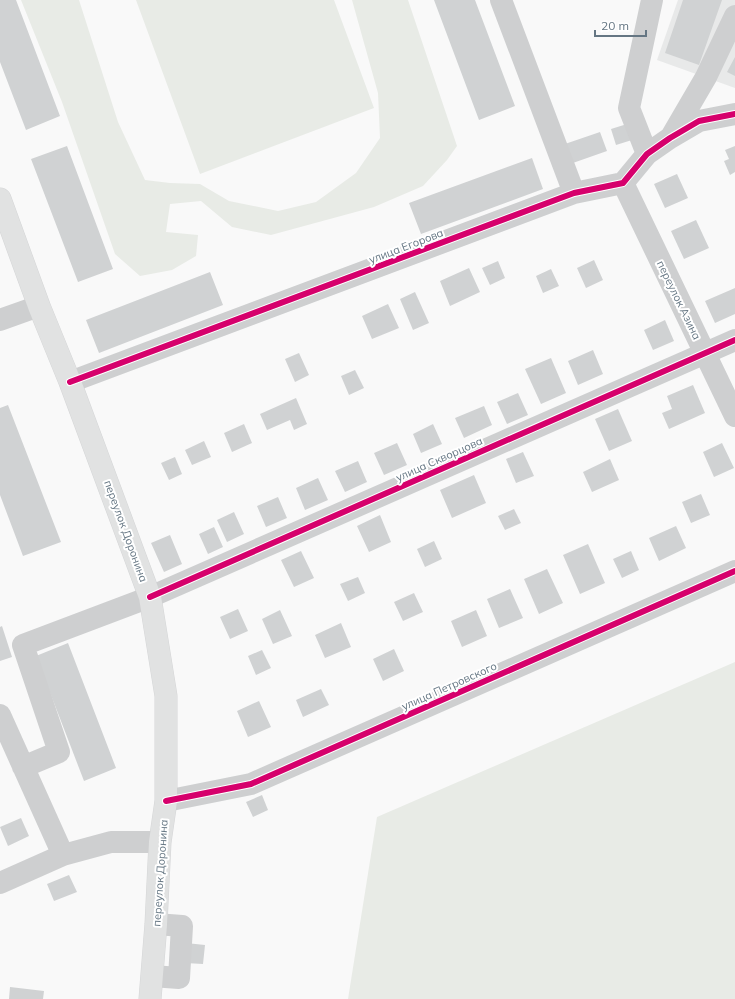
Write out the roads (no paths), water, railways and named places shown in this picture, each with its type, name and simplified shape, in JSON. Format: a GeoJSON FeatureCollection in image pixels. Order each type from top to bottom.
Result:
{"type":"FeatureCollection","features":[{"type":"Feature","properties":{"kind":"main road","name":"переулок Доронина"},"geometry":{"type":"LineString","coordinates":[[0,199],[39,306],[70,382],[150,597],[166,696],[166,801],[160,842],[156,924],[150,999]]}},
{"type":"Feature","properties":{"kind":"street"},"geometry":{"type":"LineString","coordinates":[[500,0],[574,193]]}},
{"type":"Feature","properties":{"kind":"street"},"geometry":{"type":"LineString","coordinates":[[647,154],[629,108],[652,0]]}},
{"type":"Feature","properties":{"kind":"street"},"geometry":{"type":"LineString","coordinates":[[670,138],[706,77],[735,16]]}},
{"type":"Feature","properties":{"kind":"street"},"geometry":{"type":"LineString","coordinates":[[623,183],[647,154],[670,138],[699,122],[735,114]]}},
{"type":"Feature","properties":{"kind":"street","name":"улица Егорова"},"geometry":{"type":"LineString","coordinates":[[70,382],[574,193],[623,183]]}},
{"type":"Feature","properties":{"kind":"street","name":"переулок Азина"},"geometry":{"type":"LineString","coordinates":[[623,183],[735,416]]}},
{"type":"Feature","properties":{"kind":"street"},"geometry":{"type":"LineString","coordinates":[[0,320],[39,306]]}},
{"type":"Feature","properties":{"kind":"street","name":"улица Скворцова"},"geometry":{"type":"LineString","coordinates":[[23,767],[59,752],[23,645],[150,597],[735,340]]}},
{"type":"Feature","properties":{"kind":"street","name":"улица Петровского"},"geometry":{"type":"LineString","coordinates":[[166,801],[251,784],[735,571]]}},
{"type":"Feature","properties":{"kind":"street"},"geometry":{"type":"LineString","coordinates":[[0,715],[63,855]]}},
{"type":"Feature","properties":{"kind":"street"},"geometry":{"type":"LineString","coordinates":[[0,883],[63,855],[111,842],[160,842]]}}]}
